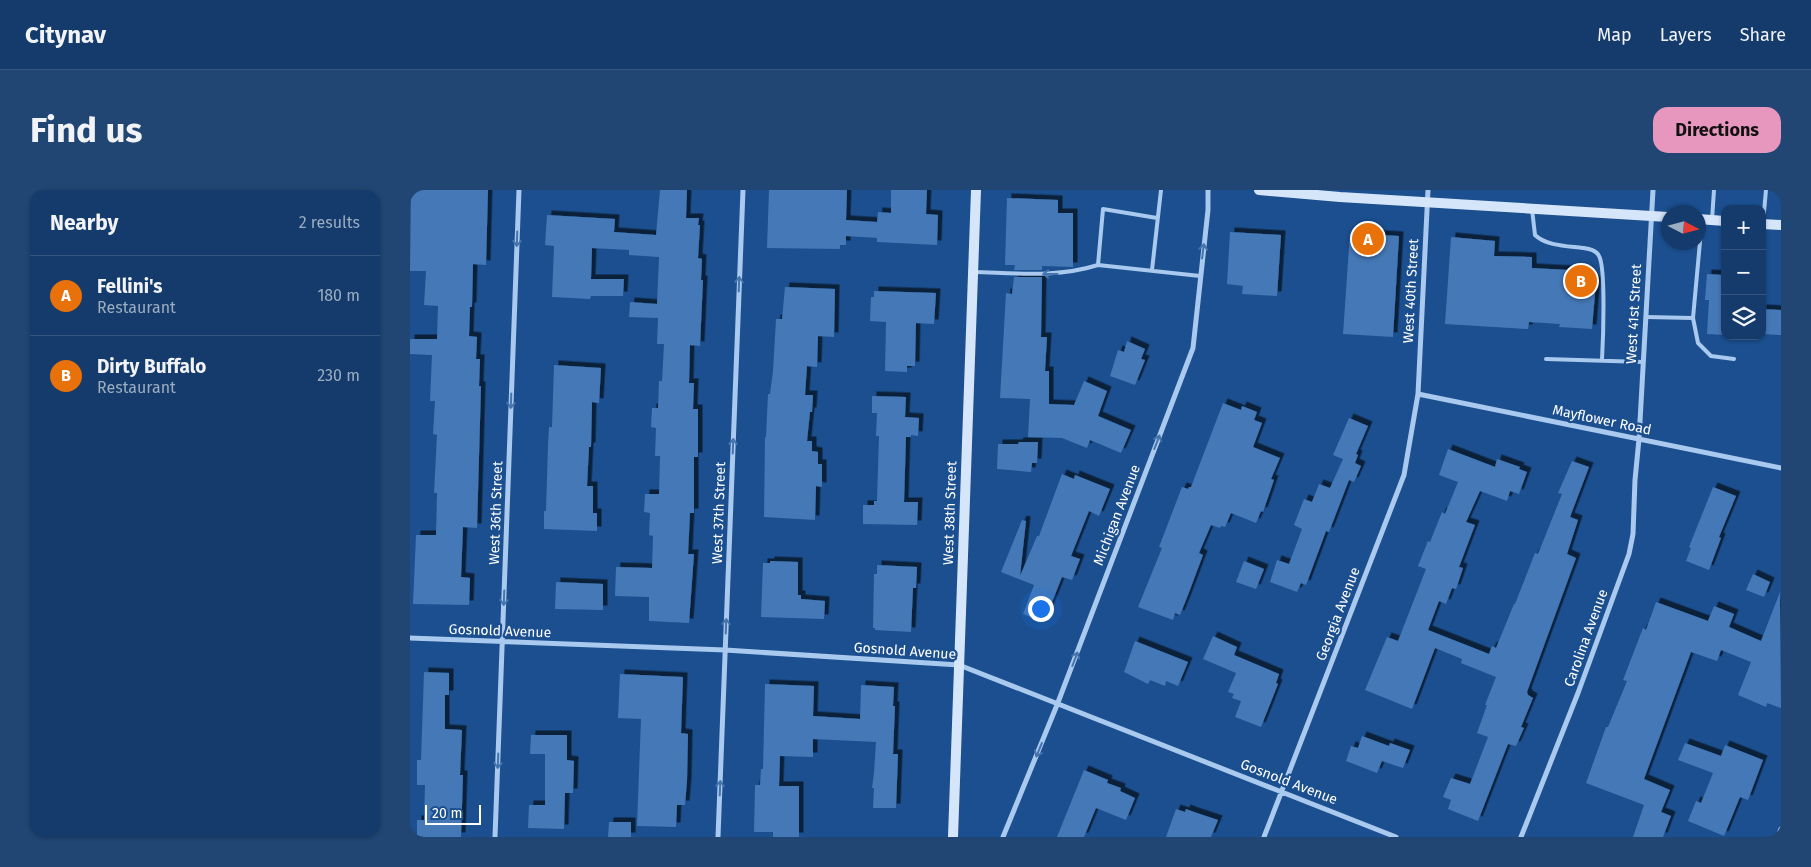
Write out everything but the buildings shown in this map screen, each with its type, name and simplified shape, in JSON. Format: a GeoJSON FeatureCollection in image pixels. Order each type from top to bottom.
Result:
{"type":"FeatureCollection","features":[{"type":"Feature","properties":{"kind":"main road","name":"West 38th Street"},"geometry":{"type":"LineString","coordinates":[[953,837],[976,190]]}},
{"type":"Feature","properties":{"kind":"main road"},"geometry":{"type":"LineString","coordinates":[[1259,190],[1661,217]]}},
{"type":"Feature","properties":{"kind":"main road"},"geometry":{"type":"LineString","coordinates":[[1706,220],[1721,221]]}},
{"type":"Feature","properties":{"kind":"main road"},"geometry":{"type":"LineString","coordinates":[[1766,224],[1781,225]]}},
{"type":"Feature","properties":{"kind":"street","name":"West 36th Street"},"geometry":{"type":"LineString","coordinates":[[495,837],[519,190]]}},
{"type":"Feature","properties":{"kind":"street","name":"West 37th Street"},"geometry":{"type":"LineString","coordinates":[[718,837],[743,190]]}},
{"type":"Feature","properties":{"kind":"street","name":"Michigan Avenue"},"geometry":{"type":"LineString","coordinates":[[1003,837],[1057,705],[1193,348],[1208,210],[1208,190]]}},
{"type":"Feature","properties":{"kind":"street","name":"West 40th Street"},"geometry":{"type":"LineString","coordinates":[[1418,394],[1428,190]]}},
{"type":"Feature","properties":{"kind":"street","name":"West 41st Street"},"geometry":{"type":"LineString","coordinates":[[1639,440],[1652,190]]}},
{"type":"Feature","properties":{"kind":"street","name":"Mayflower Road"},"geometry":{"type":"LineString","coordinates":[[1418,394],[1781,468]]}},
{"type":"Feature","properties":{"kind":"street","name":"Georgia Avenue"},"geometry":{"type":"LineString","coordinates":[[1264,837],[1404,475],[1418,394]]}},
{"type":"Feature","properties":{"kind":"street","name":"Carolina Avenue"},"geometry":{"type":"LineString","coordinates":[[1521,837],[1578,693],[1629,554],[1633,534],[1639,440]]}},
{"type":"Feature","properties":{"kind":"street","name":"Gosnold Avenue"},"geometry":{"type":"LineString","coordinates":[[410,638],[725,650],[959,665],[1396,837]]}},
{"type":"Feature","properties":{"kind":"street"},"geometry":{"type":"LineString","coordinates":[[1778,837],[1781,829]]}},
{"type":"Feature","properties":{"kind":"lane"},"geometry":{"type":"LineString","coordinates":[[1152,270],[1161,190]]}},
{"type":"Feature","properties":{"kind":"lane"},"geometry":{"type":"LineString","coordinates":[[1706,214],[1714,190]]}},
{"type":"Feature","properties":{"kind":"lane"},"geometry":{"type":"LineString","coordinates":[[1765,205],[1766,190]]}},
{"type":"Feature","properties":{"kind":"lane"},"geometry":{"type":"LineString","coordinates":[[1098,265],[1104,209],[1157,218]]}},
{"type":"Feature","properties":{"kind":"lane"},"geometry":{"type":"LineString","coordinates":[[1532,209],[1535,235],[1538,239],[1550,243],[1593,250],[1600,257],[1603,278],[1602,360]]}},
{"type":"Feature","properties":{"kind":"lane"},"geometry":{"type":"LineString","coordinates":[[1701,250],[1693,318],[1698,343],[1711,356],[1734,359]]}},
{"type":"Feature","properties":{"kind":"lane"},"geometry":{"type":"LineString","coordinates":[[973,272],[1055,274],[1081,271],[1098,265],[1200,276]]}},
{"type":"Feature","properties":{"kind":"lane"},"geometry":{"type":"LineString","coordinates":[[1646,317],[1693,318]]}},
{"type":"Feature","properties":{"kind":"lane"},"geometry":{"type":"LineString","coordinates":[[1546,358],[1643,362]]}},
{"type":"Feature","properties":{"kind":"place","name":"Fellini's"},"geometry":{"type":"Point","coordinates":[1368,239]}},
{"type":"Feature","properties":{"kind":"place","name":"Dirty Buffalo"},"geometry":{"type":"Point","coordinates":[1581,281]}}]}
